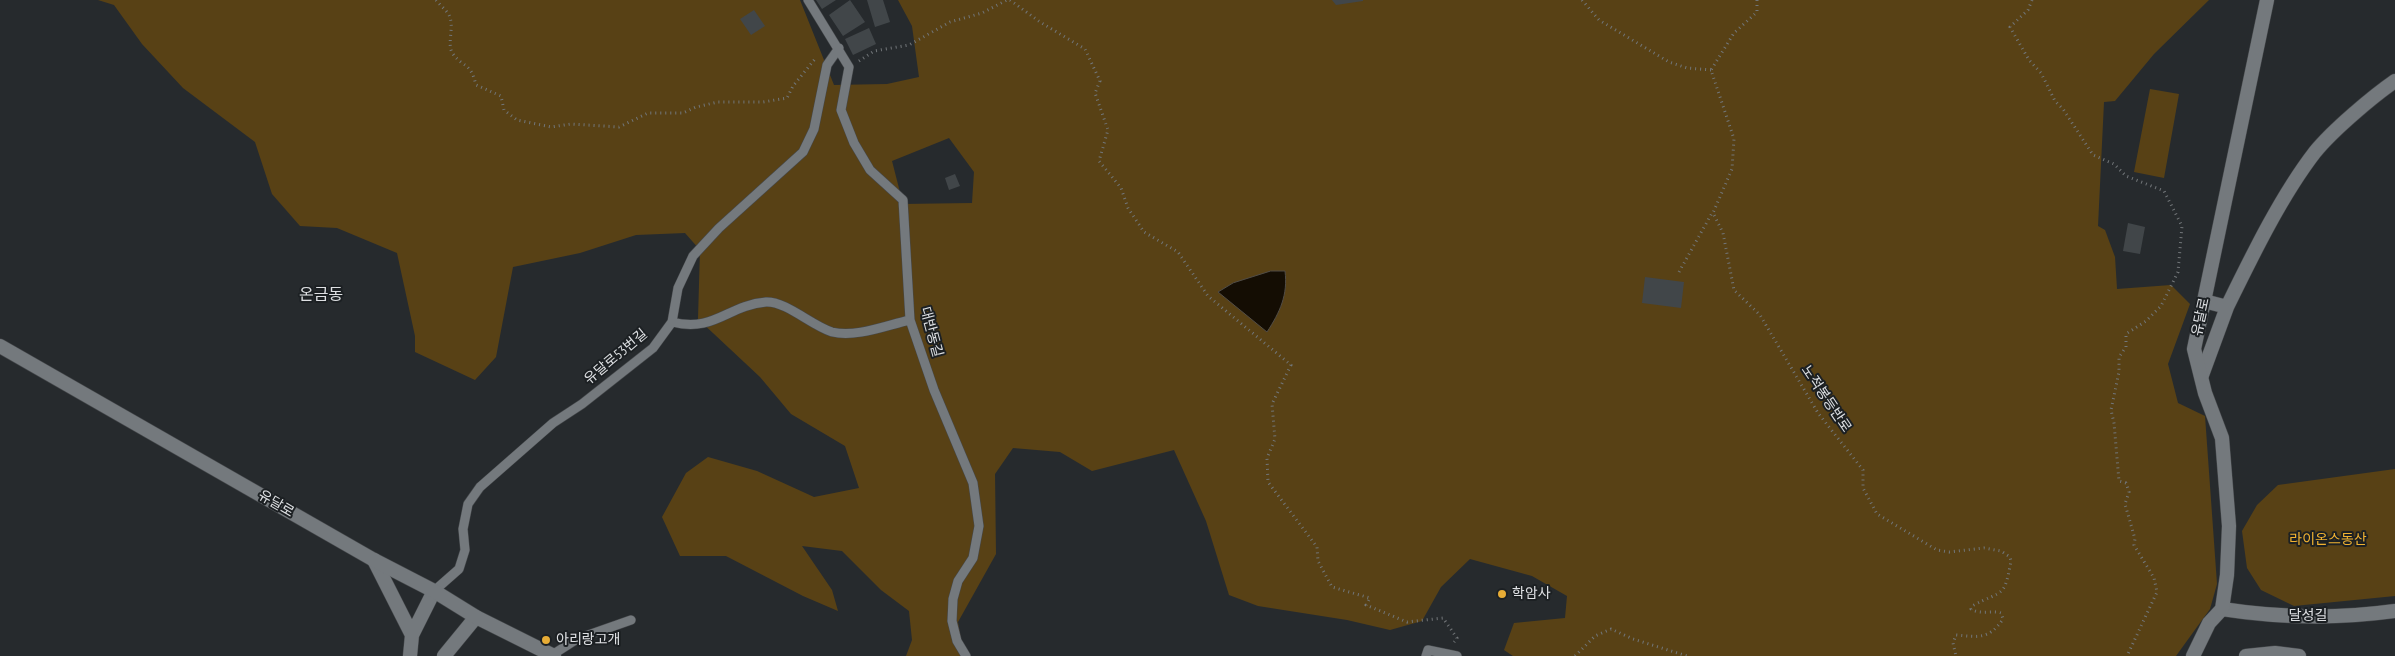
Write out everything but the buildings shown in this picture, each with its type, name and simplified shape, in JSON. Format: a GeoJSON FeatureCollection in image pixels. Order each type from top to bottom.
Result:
{"type":"FeatureCollection","features":[{"type":"Feature","properties":{"kind":"street","name":"유달로"},"geometry":{"type":"LineString","coordinates":[[2222,609],[2227,575],[2229,526],[2222,438],[2205,393],[2194,349],[2267,0]]}},
{"type":"Feature","properties":{"kind":"street"},"geometry":{"type":"LineString","coordinates":[[2202,375],[2227,307],[2252,256],[2315,152],[2331,135],[2395,82]]}},
{"type":"Feature","properties":{"kind":"street"},"geometry":{"type":"LineString","coordinates":[[2204,301],[2227,307]]}},
{"type":"Feature","properties":{"kind":"street","name":"유달로"},"geometry":{"type":"LineString","coordinates":[[0,346],[374,560],[434,591],[476,617],[553,655]]}},
{"type":"Feature","properties":{"kind":"street"},"geometry":{"type":"LineString","coordinates":[[374,560],[412,635]]}},
{"type":"Feature","properties":{"kind":"street"},"geometry":{"type":"LineString","coordinates":[[410,656],[412,635],[434,591]]}},
{"type":"Feature","properties":{"kind":"street"},"geometry":{"type":"LineString","coordinates":[[2193,656],[2209,623],[2222,609]]}},
{"type":"Feature","properties":{"kind":"street","name":"달성길"},"geometry":{"type":"LineString","coordinates":[[2222,609],[2295,617],[2344,616],[2395,611]]}},
{"type":"Feature","properties":{"kind":"street"},"geometry":{"type":"LineString","coordinates":[[444,656],[476,617]]}},
{"type":"Feature","properties":{"kind":"street"},"geometry":{"type":"LineString","coordinates":[[2246,656],[2275,653],[2299,656]]}},
{"type":"Feature","properties":{"kind":"lane"},"geometry":{"type":"LineString","coordinates":[[808,0],[849,67]]}},
{"type":"Feature","properties":{"kind":"lane","name":"유달로53번길"},"geometry":{"type":"LineString","coordinates":[[434,591],[459,569],[465,550],[463,529],[468,504],[480,487],[553,423],[582,404],[653,348],[672,322],[678,288],[693,256],[719,228],[803,152],[814,129],[827,65],[839,48]]}},
{"type":"Feature","properties":{"kind":"lane","name":"대반동길"},"geometry":{"type":"LineString","coordinates":[[849,67],[841,110],[854,143],[870,170],[903,200],[910,320],[934,390],[973,483],[980,526],[973,558],[958,581],[952,621],[957,641],[966,656]]}},
{"type":"Feature","properties":{"kind":"lane"},"geometry":{"type":"LineString","coordinates":[[672,322],[696,326],[710,323],[745,306],[768,302],[787,308],[807,321],[833,332],[857,333],[910,320]]}},
{"type":"Feature","properties":{"kind":"lane"},"geometry":{"type":"LineString","coordinates":[[553,655],[577,639],[631,620]]}},
{"type":"Feature","properties":{"kind":"lane"},"geometry":{"type":"LineString","coordinates":[[1426,656],[1428,650],[1457,656]]}},
{"type":"Feature","properties":{"kind":"path"},"geometry":{"type":"LineString","coordinates":[[436,0],[449,15],[451,50],[473,72],[476,85],[501,96],[504,110],[517,120],[552,127],[571,124],[619,127],[648,113],[684,112],[718,102],[763,102],[787,98],[793,86],[815,59]]}},
{"type":"Feature","properties":{"kind":"path"},"geometry":{"type":"LineString","coordinates":[[849,67],[874,51],[909,45],[950,22],[982,14],[1009,0],[1040,22],[1085,49],[1100,81],[1096,93],[1108,130],[1099,160],[1121,188],[1128,208],[1144,232],[1178,252],[1208,296],[1290,366],[1272,404],[1274,439],[1267,458],[1268,482],[1317,547],[1318,561],[1332,587],[1370,598],[1366,605],[1407,622],[1443,618],[1457,638],[1446,653]]}},
{"type":"Feature","properties":{"kind":"path"},"geometry":{"type":"LineString","coordinates":[[1582,0],[1599,20],[1669,62],[1687,68],[1711,70]]}},
{"type":"Feature","properties":{"kind":"path"},"geometry":{"type":"LineString","coordinates":[[1711,70],[1734,34],[1757,12],[1756,0]]}},
{"type":"Feature","properties":{"kind":"path"},"geometry":{"type":"LineString","coordinates":[[2032,0],[2028,10],[2010,27],[2028,60],[2041,73],[2055,101],[2063,109],[2092,155],[2114,164],[2126,176],[2164,191],[2182,226],[2178,272],[2161,306],[2146,321],[2126,334],[2126,347],[2119,357],[2111,410],[2114,423],[2119,481],[2126,483],[2129,492],[2125,504],[2135,539],[2134,545],[2154,578],[2157,592],[2127,656]]}},
{"type":"Feature","properties":{"kind":"path"},"geometry":{"type":"LineString","coordinates":[[1679,272],[1713,213],[1732,169],[1734,139],[1711,70]]}},
{"type":"Feature","properties":{"kind":"path","name":"노적봉등반로"},"geometry":{"type":"LineString","coordinates":[[1713,213],[1723,233],[1734,290],[1760,316],[1818,413],[1863,470],[1863,488],[1877,514],[1937,550],[1949,552],[1984,548],[2001,551],[2010,557],[2011,561],[2006,587],[2003,592],[1972,606],[1971,609],[1974,612],[1996,611],[2001,614],[2003,619],[1994,632],[1984,636],[1956,635],[1953,643],[1956,656]]}},
{"type":"Feature","properties":{"kind":"path"},"geometry":{"type":"LineString","coordinates":[[1575,656],[1596,636],[1611,629],[1633,639],[1687,656]]}},
{"type":"Feature","properties":{"kind":"green space"},"geometry":{"type":"Polygon","coordinates":[[[98,0],[800,0],[834,85],[887,84],[919,77],[912,26],[898,0],[2209,0],[2154,54],[2115,101],[2104,102],[2098,226],[2105,230],[2115,257],[2117,289],[2171,285],[2190,304],[2168,364],[2178,403],[2205,416],[2217,584],[2210,609],[2176,656],[1513,656],[1504,650],[1514,623],[1565,618],[1567,596],[1532,576],[1470,559],[1441,587],[1422,621],[1390,630],[1347,620],[1258,606],[1229,595],[1206,521],[1174,450],[1092,471],[1060,452],[1013,448],[995,474],[996,554],[958,622],[964,656],[906,656],[912,640],[909,611],[881,590],[842,551],[802,546],[832,590],[838,611],[803,596],[726,556],[680,556],[662,517],[686,473],[708,457],[757,471],[814,497],[859,488],[845,446],[791,414],[760,377],[698,319],[700,250],[685,233],[636,235],[580,253],[513,267],[496,357],[475,380],[415,352],[415,336],[397,253],[337,228],[300,226],[272,194],[255,142],[183,88],[142,44],[114,5],[98,0]],[[949,138],[892,161],[903,204],[972,203],[974,172],[949,138]],[[1271,271],[1233,283],[1218,292],[1285,271],[1271,271]]]}},
{"type":"Feature","properties":{"kind":"green space"},"geometry":{"type":"Polygon","coordinates":[[[2150,89],[2179,94],[2164,178],[2134,172],[2150,89]]]}},
{"type":"Feature","properties":{"kind":"green space","name":"라이온스동산"},"geometry":{"type":"Polygon","coordinates":[[[2395,469],[2395,596],[2294,606],[2261,590],[2247,568],[2242,531],[2257,505],[2278,485],[2395,469]]]}},
{"type":"Feature","properties":{"kind":"shaded area"},"geometry":{"type":"Polygon","coordinates":[[[1271,271],[1285,271],[1286,280],[1282,303],[1267,332],[1218,292],[1233,283],[1271,271]]]}},
{"type":"Feature","properties":{"kind":"place","name":"학암사"},"geometry":{"type":"Point","coordinates":[1502,594]}},
{"type":"Feature","properties":{"kind":"place","name":"아리랑고개"},"geometry":{"type":"Point","coordinates":[546,640]}},
{"type":"Feature","properties":{"kind":"district","name":"온금동"},"geometry":{"type":"Point","coordinates":[321,295]}}]}
